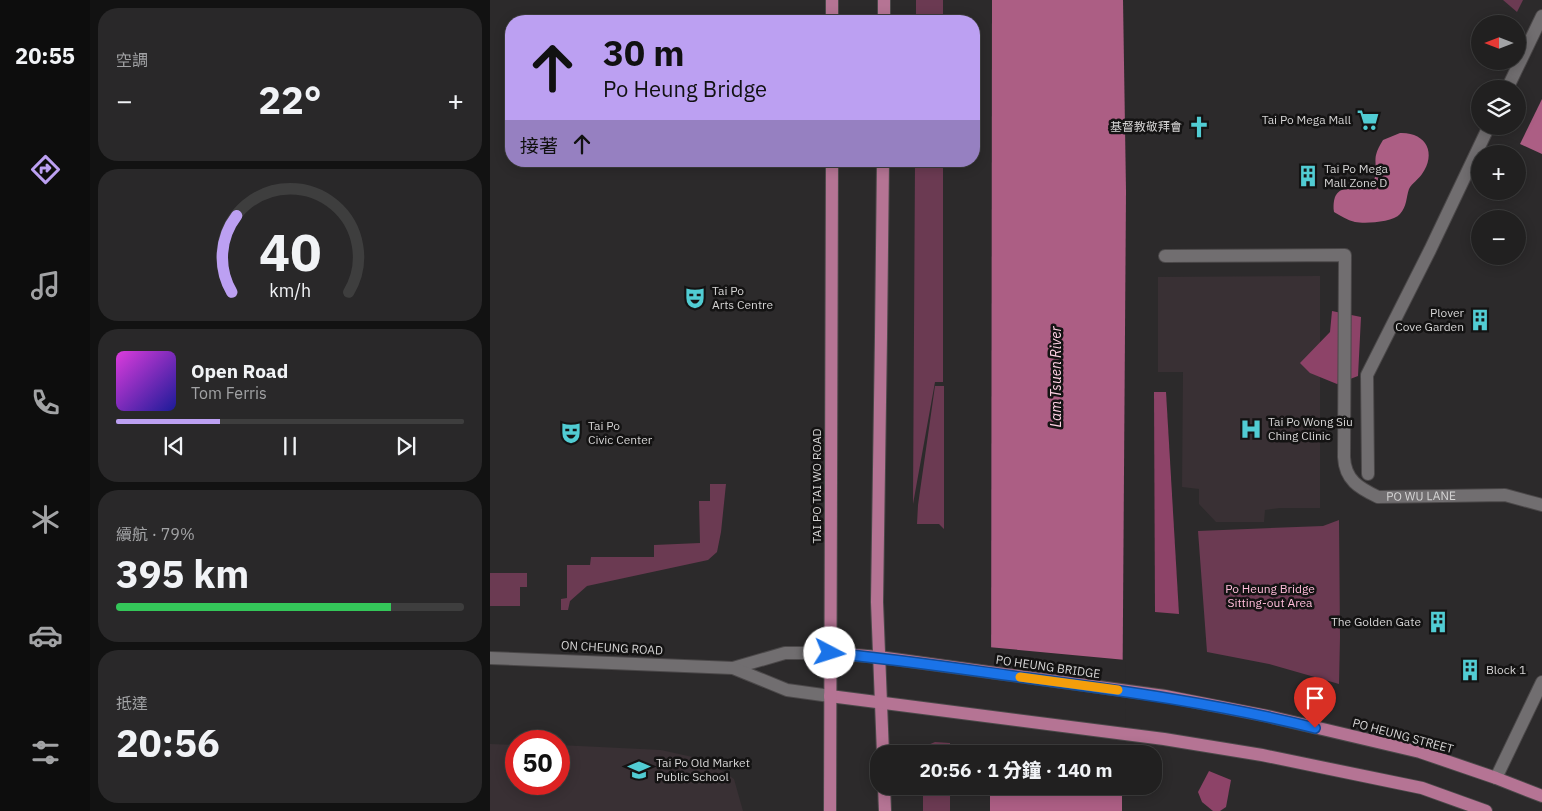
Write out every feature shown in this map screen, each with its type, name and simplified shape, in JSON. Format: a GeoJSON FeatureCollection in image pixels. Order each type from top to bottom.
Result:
{"type":"FeatureCollection","features":[{"type":"Feature","properties":{"kind":"main road"},"geometry":{"type":"LineString","coordinates":[[832,0],[832,15]]}},
{"type":"Feature","properties":{"kind":"main road"},"geometry":{"type":"LineString","coordinates":[[884,0],[884,15]]}},
{"type":"Feature","properties":{"kind":"main road","name":"TAI PO TAI WO ROAD"},"geometry":{"type":"LineString","coordinates":[[830,811],[832,167]]}},
{"type":"Feature","properties":{"kind":"main road"},"geometry":{"type":"LineString","coordinates":[[883,167],[882,336],[877,538],[883,745]]}},
{"type":"Feature","properties":{"kind":"main road","name":"ON CHEUNG ROAD"},"geometry":{"type":"LineString","coordinates":[[830,653],[879,657],[927,664]]}},
{"type":"Feature","properties":{"kind":"main road","name":"PO HEUNG BRIDGE"},"geometry":{"type":"LineString","coordinates":[[927,664],[1165,696]]}},
{"type":"Feature","properties":{"kind":"main road","name":"ON CHEUNG ROAD"},"geometry":{"type":"LineString","coordinates":[[830,696],[1164,739],[1262,755],[1422,788],[1486,811]]}},
{"type":"Feature","properties":{"kind":"main road","name":"PO HEUNG STREET"},"geometry":{"type":"LineString","coordinates":[[1165,696],[1266,716],[1420,752],[1542,796]]}},
{"type":"Feature","properties":{"kind":"main road"},"geometry":{"type":"LineString","coordinates":[[884,795],[885,811]]}},
{"type":"Feature","properties":{"kind":"street"},"geometry":{"type":"LineString","coordinates":[[1512,80],[1542,16]]}},
{"type":"Feature","properties":{"kind":"street"},"geometry":{"type":"LineString","coordinates":[[1368,474],[1367,375],[1430,250],[1485,135]]}},
{"type":"Feature","properties":{"kind":"street","name":"PO WU LANE"},"geometry":{"type":"LineString","coordinates":[[1165,256],[1345,255],[1344,469],[1351,478],[1362,490],[1378,497],[1505,495],[1542,505]]}},
{"type":"Feature","properties":{"kind":"street","name":"ON CHEUNG ROAD"},"geometry":{"type":"LineString","coordinates":[[490,658],[733,668],[785,653],[830,653]]}},
{"type":"Feature","properties":{"kind":"street","name":"ON CHEUNG ROAD"},"geometry":{"type":"LineString","coordinates":[[733,668],[787,690],[830,696]]}},
{"type":"Feature","properties":{"kind":"street"},"geometry":{"type":"LineString","coordinates":[[1496,778],[1542,682]]}},
{"type":"Feature","properties":{"kind":"shaded area","name":"Tai Po Wong Siu Ching Clinic"},"geometry":{"type":"Polygon","coordinates":[[[1320,276],[1320,508],[1265,510],[1264,522],[1216,522],[1199,504],[1199,489],[1182,487],[1183,372],[1158,372],[1158,277],[1320,276]]]}},
{"type":"Feature","properties":{"kind":"shaded area"},"geometry":{"type":"Polygon","coordinates":[[[1332,311],[1361,317],[1358,376],[1337,384],[1310,373],[1300,363],[1330,332],[1332,311]]]}},
{"type":"Feature","properties":{"kind":"shaded area"},"geometry":{"type":"Polygon","coordinates":[[[1154,392],[1166,392],[1179,614],[1155,612],[1154,392]]]}},
{"type":"Feature","properties":{"kind":"shaded area","name":"Tai Po Old Market Public School"},"geometry":{"type":"Polygon","coordinates":[[[490,744],[505,745],[505,795],[570,795],[570,746],[661,750],[706,760],[734,779],[743,811],[490,811],[490,744]]]}},
{"type":"Feature","properties":{"kind":"shaded area"},"geometry":{"type":"Polygon","coordinates":[[[1209,771],[1231,780],[1226,807],[1220,811],[1213,811],[1202,802],[1198,792],[1209,771]]]}},
{"type":"Feature","properties":{"kind":"green space"},"geometry":{"type":"Polygon","coordinates":[[[916,0],[943,0],[943,15],[916,15],[916,0]]]}},
{"type":"Feature","properties":{"kind":"green space"},"geometry":{"type":"Polygon","coordinates":[[[1503,0],[1523,0],[1517,12],[1503,0]]]}},
{"type":"Feature","properties":{"kind":"green space"},"geometry":{"type":"Polygon","coordinates":[[[915,167],[943,167],[943,382],[935,382],[913,504],[915,167]]]}},
{"type":"Feature","properties":{"kind":"green space"},"geometry":{"type":"Polygon","coordinates":[[[935,386],[944,386],[944,529],[939,524],[917,524],[935,386]]]}},
{"type":"Feature","properties":{"kind":"green space"},"geometry":{"type":"Polygon","coordinates":[[[710,484],[726,484],[717,552],[708,560],[587,586],[570,601],[568,610],[561,610],[561,599],[567,598],[567,565],[590,565],[591,557],[654,557],[654,545],[700,543],[699,501],[710,501],[710,484]]]}},
{"type":"Feature","properties":{"kind":"green space","name":"Po Heung Bridge Sitting-out Area"},"geometry":{"type":"Polygon","coordinates":[[[1339,520],[1339,684],[1269,664],[1207,652],[1198,531],[1323,526],[1339,520]]]}},
{"type":"Feature","properties":{"kind":"green space"},"geometry":{"type":"Polygon","coordinates":[[[490,573],[527,573],[527,587],[520,587],[520,606],[490,606],[490,573]]]}},
{"type":"Feature","properties":{"kind":"green space"},"geometry":{"type":"Polygon","coordinates":[[[935,742],[950,743],[950,745],[928,745],[935,742]]]}},
{"type":"Feature","properties":{"kind":"green space"},"geometry":{"type":"Polygon","coordinates":[[[923,795],[950,795],[950,811],[923,811],[923,795]]]}},
{"type":"Feature","properties":{"kind":"water","name":"Lam Tsuen River"},"geometry":{"type":"Polygon","coordinates":[[[992,0],[1123,0],[1126,191],[1122,745],[991,745],[992,0]]]}},
{"type":"Feature","properties":{"kind":"water"},"geometry":{"type":"Polygon","coordinates":[[[1542,99],[1542,154],[1526,147],[1526,145],[1520,144],[1542,99]]]}},
{"type":"Feature","properties":{"kind":"water"},"geometry":{"type":"Polygon","coordinates":[[[1400,133],[1417,136],[1422,140],[1426,145],[1429,159],[1422,174],[1409,189],[1405,205],[1400,214],[1386,221],[1360,223],[1349,220],[1334,212],[1334,201],[1337,194],[1346,189],[1366,186],[1372,182],[1376,173],[1376,155],[1383,140],[1400,133]]]}},
{"type":"Feature","properties":{"kind":"water"},"geometry":{"type":"Polygon","coordinates":[[[990,795],[1122,795],[1122,811],[990,811],[990,795]]]}},
{"type":"Feature","properties":{"kind":"pier"},"geometry":{"type":"Polygon","coordinates":[[[988,647],[1126,660],[1125,745],[988,745],[988,647]]]}},
{"type":"Feature","properties":{"kind":"slow traffic"},"geometry":{"type":"LineString","coordinates":[[1020,677],[1118,690]]}},
{"type":"Feature","properties":{"kind":"place","name":"Tai Po Mega Mall"},"geometry":{"type":"Point","coordinates":[1368,120]}},
{"type":"Feature","properties":{"kind":"place","name":"基督教敬拜會"},"geometry":{"type":"Point","coordinates":[1199,127]}},
{"type":"Feature","properties":{"kind":"place","name":"Tai Po Mega Mall Zone D"},"geometry":{"type":"Point","coordinates":[1308,176]}},
{"type":"Feature","properties":{"kind":"place","name":"Tai Po Arts Centre"},"geometry":{"type":"Point","coordinates":[695,298]}},
{"type":"Feature","properties":{"kind":"place","name":"Plover Cove Garden"},"geometry":{"type":"Point","coordinates":[1480,320]}},
{"type":"Feature","properties":{"kind":"place","name":"Tai Po Wong Siu Ching Clinic"},"geometry":{"type":"Point","coordinates":[1251,429]}},
{"type":"Feature","properties":{"kind":"place","name":"Tai Po Civic Center"},"geometry":{"type":"Point","coordinates":[571,433]}},
{"type":"Feature","properties":{"kind":"place","name":"The Golden Gate"},"geometry":{"type":"Point","coordinates":[1438,622]}},
{"type":"Feature","properties":{"kind":"place","name":"Block 1"},"geometry":{"type":"Point","coordinates":[1470,670]}},
{"type":"Feature","properties":{"kind":"place","name":"Tai Po Old Market Public School"},"geometry":{"type":"Point","coordinates":[639,770]}},
{"type":"Feature","properties":{"kind":"route"},"geometry":{"type":"LineString","coordinates":[[830,653],[879,657],[1165,696],[1266,716],[1315,728]]}}]}
